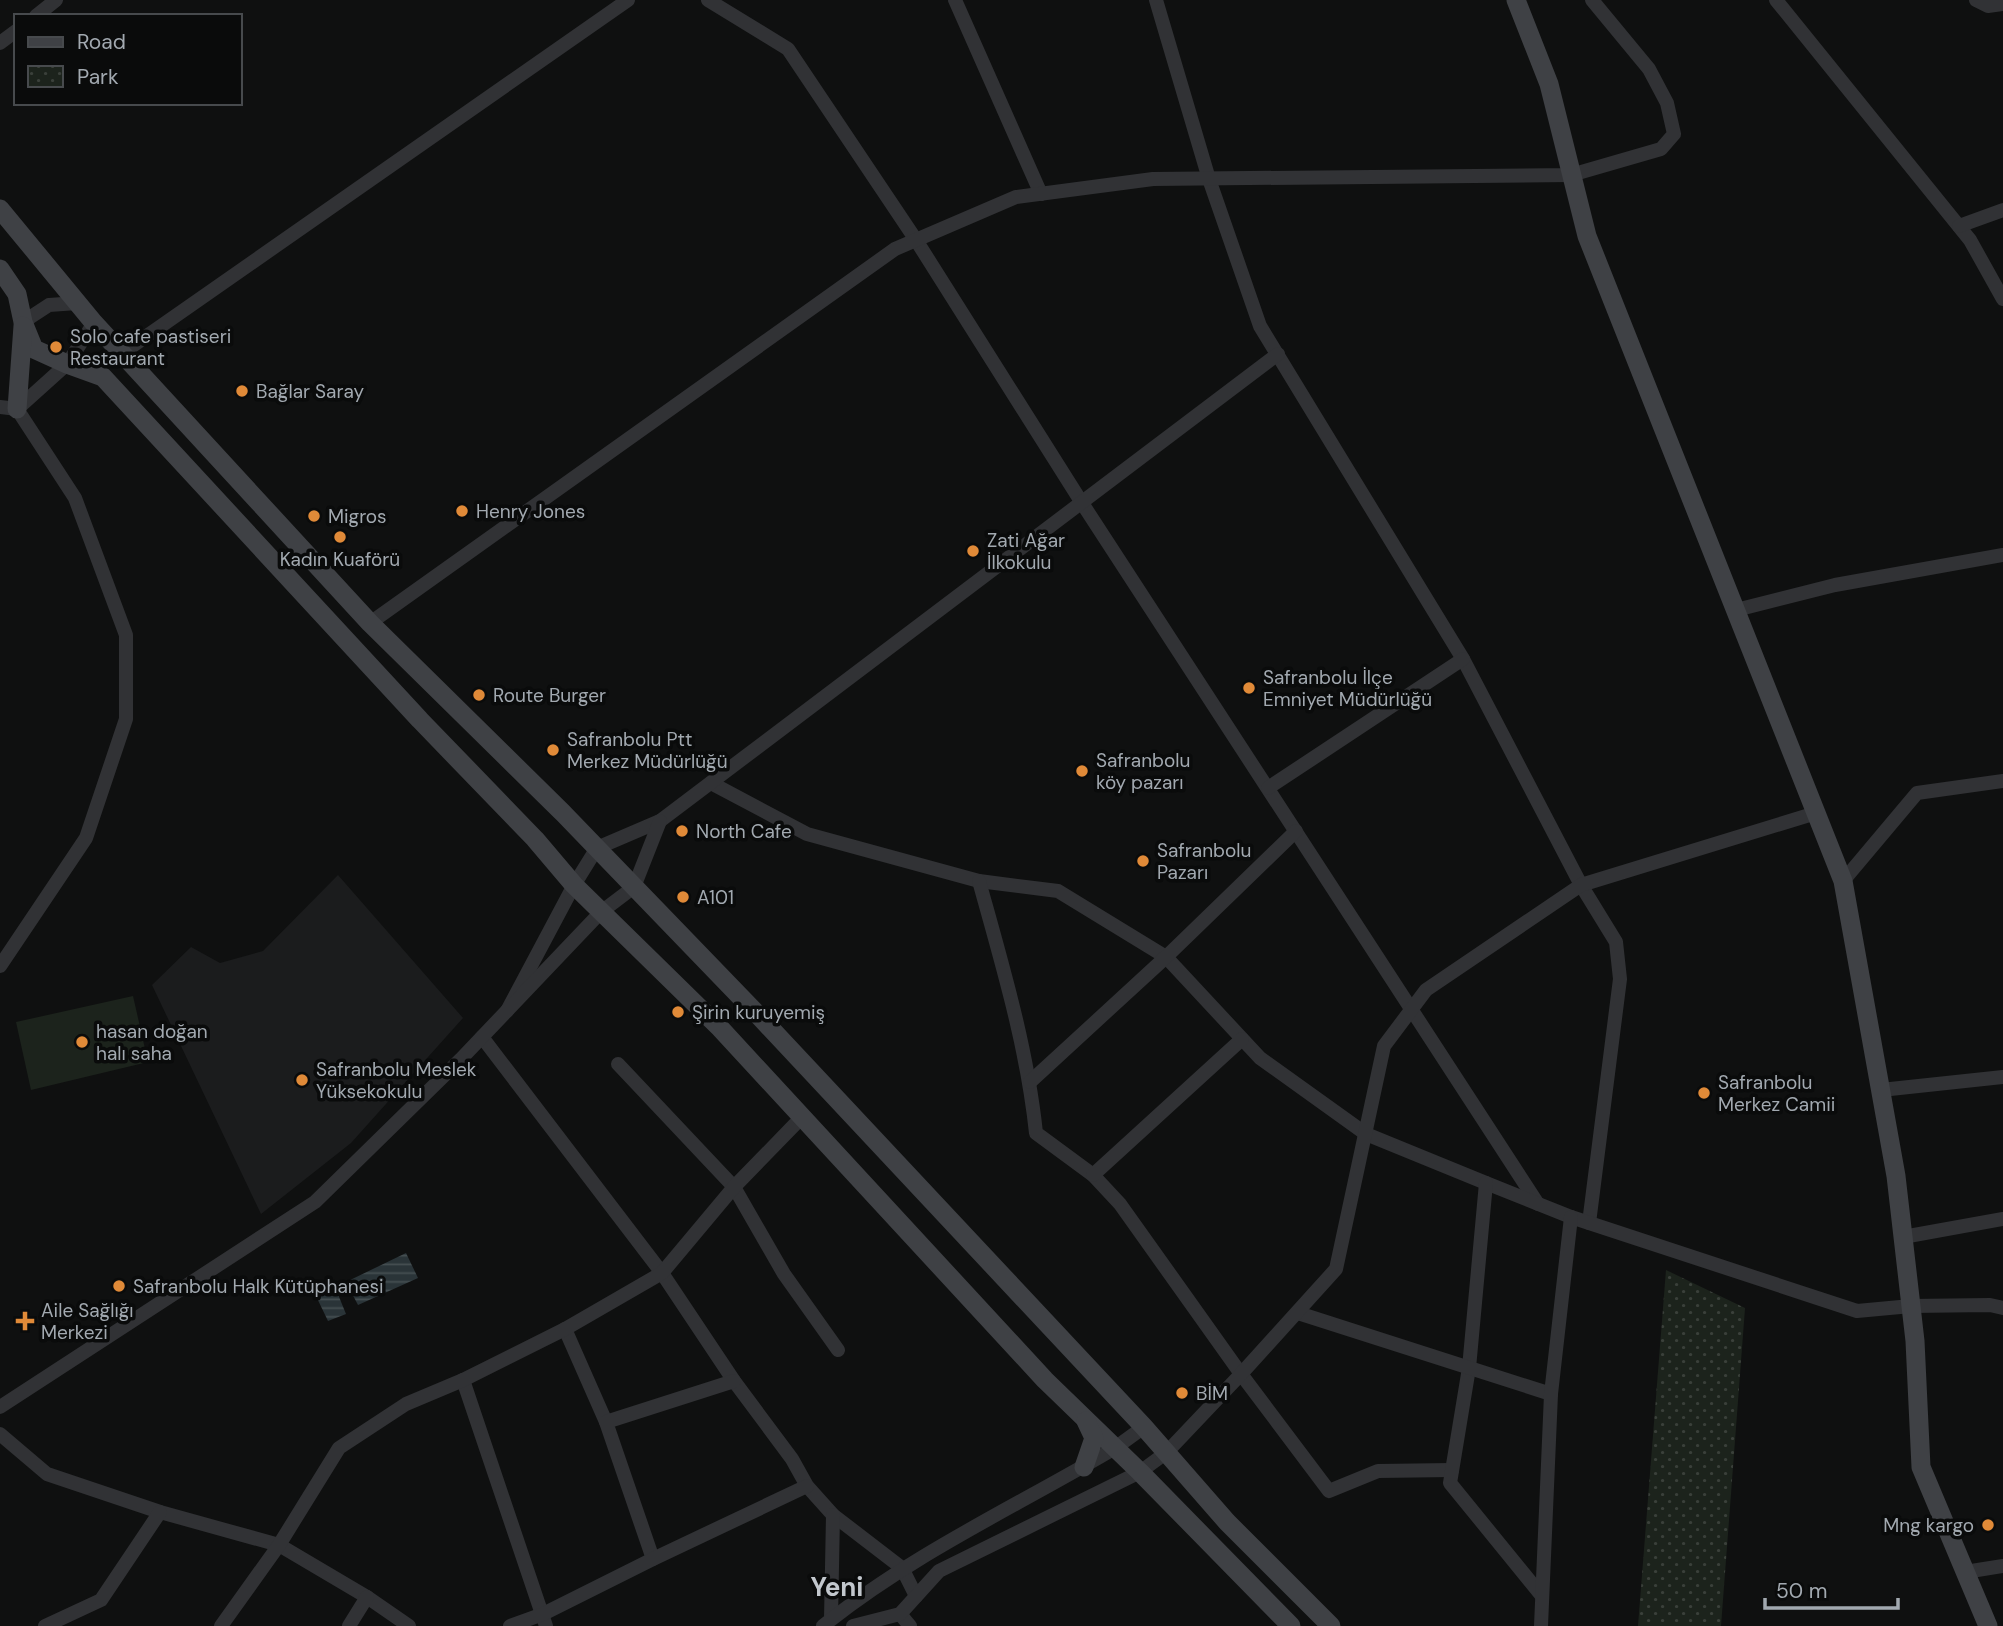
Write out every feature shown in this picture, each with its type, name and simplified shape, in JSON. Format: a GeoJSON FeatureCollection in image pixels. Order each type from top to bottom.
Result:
{"type":"FeatureCollection","features":[{"type":"Feature","properties":{"kind":"street"},"geometry":{"type":"LineString","coordinates":[[38,14],[56,0]]}},
{"type":"Feature","properties":{"kind":"street"},"geometry":{"type":"LineString","coordinates":[[121,354],[628,0]]}},
{"type":"Feature","properties":{"kind":"street"},"geometry":{"type":"LineString","coordinates":[[708,0],[788,49],[916,240],[1082,503],[1538,1204]]}},
{"type":"Feature","properties":{"kind":"street"},"geometry":{"type":"LineString","coordinates":[[955,0],[1041,194]]}},
{"type":"Feature","properties":{"kind":"street"},"geometry":{"type":"LineString","coordinates":[[1156,0],[1209,179],[1260,326],[1463,659],[1581,885],[1615,942],[1620,979],[1589,1223]]}},
{"type":"Feature","properties":{"kind":"street"},"geometry":{"type":"LineString","coordinates":[[1516,0],[1549,84],[1587,236],[1843,881],[1896,1176],[1915,1341],[1921,1467],[1988,1626]]}},
{"type":"Feature","properties":{"kind":"street"},"geometry":{"type":"LineString","coordinates":[[370,623],[895,249],[1016,197],[1153,179],[1572,175],[1661,149],[1674,134],[1667,103],[1649,69],[1592,0]]}},
{"type":"Feature","properties":{"kind":"street"},"geometry":{"type":"LineString","coordinates":[[1776,0],[1970,240],[2003,299]]}},
{"type":"Feature","properties":{"kind":"street"},"geometry":{"type":"LineString","coordinates":[[1976,0],[1988,6],[2003,4]]}},
{"type":"Feature","properties":{"kind":"street"},"geometry":{"type":"LineString","coordinates":[[0,209],[121,354],[370,623],[597,848],[759,1016],[1144,1426],[1227,1522],[1331,1626]]}},
{"type":"Feature","properties":{"kind":"street"},"geometry":{"type":"LineString","coordinates":[[1959,226],[2003,210]]}},
{"type":"Feature","properties":{"kind":"street"},"geometry":{"type":"LineString","coordinates":[[0,269],[17,294],[23,322],[34,349],[103,377],[420,720],[535,839],[574,886],[720,1028],[1045,1380],[1140,1472],[1291,1626]]}},
{"type":"Feature","properties":{"kind":"street"},"geometry":{"type":"LineString","coordinates":[[0,966],[86,838],[126,719],[126,635],[75,498],[8,408],[23,322],[49,305],[77,303]]}},
{"type":"Feature","properties":{"kind":"street"},"geometry":{"type":"LineString","coordinates":[[8,408],[67,364],[94,323]]}},
{"type":"Feature","properties":{"kind":"street"},"geometry":{"type":"LineString","coordinates":[[507,1011],[597,848],[660,821],[1278,354]]}},
{"type":"Feature","properties":{"kind":"street"},"geometry":{"type":"LineString","coordinates":[[1736,610],[1835,585],[2003,555]]}},
{"type":"Feature","properties":{"kind":"street"},"geometry":{"type":"LineString","coordinates":[[1268,788],[1463,659]]}},
{"type":"Feature","properties":{"kind":"street"},"geometry":{"type":"LineString","coordinates":[[1843,881],[1917,793],[2003,781]]}},
{"type":"Feature","properties":{"kind":"street"},"geometry":{"type":"LineString","coordinates":[[711,783],[807,834],[979,881],[1058,891],[1166,957],[1260,1058],[1366,1134],[1538,1204],[1857,1311],[1911,1306],[1990,1305],[2003,1308]]}},
{"type":"Feature","properties":{"kind":"street"},"geometry":{"type":"LineString","coordinates":[[853,1626],[900,1614],[939,1571],[1140,1472],[1167,1452],[1298,1313],[1336,1269],[1384,1046],[1426,990],[1581,885],[1816,813]]}},
{"type":"Feature","properties":{"kind":"street"},"geometry":{"type":"LineString","coordinates":[[0,1407],[315,1202],[482,1037],[601,912],[634,887],[660,821]]}},
{"type":"Feature","properties":{"kind":"street"},"geometry":{"type":"LineString","coordinates":[[1030,1082],[1166,957],[1296,831]]}},
{"type":"Feature","properties":{"kind":"street"},"geometry":{"type":"LineString","coordinates":[[979,881],[1030,1082],[1036,1133],[1093,1175],[1120,1204],[1241,1374],[1329,1490],[1378,1471],[1452,1471]]}},
{"type":"Feature","properties":{"kind":"street"},"geometry":{"type":"LineString","coordinates":[[482,1037],[662,1273],[734,1381],[792,1459],[807,1486],[833,1515],[902,1568],[916,1596]]}},
{"type":"Feature","properties":{"kind":"street"},"geometry":{"type":"LineString","coordinates":[[1093,1175],[1242,1039]]}},
{"type":"Feature","properties":{"kind":"street"},"geometry":{"type":"LineString","coordinates":[[618,1064],[734,1187],[783,1274],[838,1349]]}},
{"type":"Feature","properties":{"kind":"street"},"geometry":{"type":"LineString","coordinates":[[1881,1090],[2003,1077]]}},
{"type":"Feature","properties":{"kind":"street"},"geometry":{"type":"LineString","coordinates":[[221,1626],[279,1545],[339,1448],[406,1404],[463,1380],[565,1329],[662,1273],[734,1187],[802,1117]]}},
{"type":"Feature","properties":{"kind":"street"},"geometry":{"type":"LineString","coordinates":[[1486,1182],[1469,1368],[1450,1483],[1542,1596]]}},
{"type":"Feature","properties":{"kind":"street"},"geometry":{"type":"LineString","coordinates":[[1541,1626],[1551,1394],[1572,1217]]}},
{"type":"Feature","properties":{"kind":"street"},"geometry":{"type":"LineString","coordinates":[[1903,1237],[2003,1219]]}},
{"type":"Feature","properties":{"kind":"street"},"geometry":{"type":"LineString","coordinates":[[1298,1313],[1551,1394]]}},
{"type":"Feature","properties":{"kind":"street"},"geometry":{"type":"LineString","coordinates":[[565,1329],[606,1422],[653,1559]]}},
{"type":"Feature","properties":{"kind":"street"},"geometry":{"type":"LineString","coordinates":[[463,1380],[545,1620]]}},
{"type":"Feature","properties":{"kind":"street"},"geometry":{"type":"LineString","coordinates":[[606,1422],[734,1381]]}},
{"type":"Feature","properties":{"kind":"street"},"geometry":{"type":"LineString","coordinates":[[1084,1467],[1094,1438],[1086,1420]]}},
{"type":"Feature","properties":{"kind":"street"},"geometry":{"type":"LineString","coordinates":[[827,1623],[859,1596],[902,1568],[1084,1467],[1144,1426]]}},
{"type":"Feature","properties":{"kind":"street"},"geometry":{"type":"LineString","coordinates":[[0,1434],[47,1474],[160,1512],[279,1545],[367,1597],[409,1626]]}},
{"type":"Feature","properties":{"kind":"street"},"geometry":{"type":"LineString","coordinates":[[510,1626],[545,1620],[653,1559],[807,1486]]}},
{"type":"Feature","properties":{"kind":"street"},"geometry":{"type":"LineString","coordinates":[[45,1626],[101,1600],[160,1512]]}},
{"type":"Feature","properties":{"kind":"street"},"geometry":{"type":"LineString","coordinates":[[827,1623],[833,1515]]}},
{"type":"Feature","properties":{"kind":"street"},"geometry":{"type":"LineString","coordinates":[[1965,1572],[2003,1566]]}},
{"type":"Feature","properties":{"kind":"street"},"geometry":{"type":"LineString","coordinates":[[349,1626],[367,1597]]}},
{"type":"Feature","properties":{"kind":"street"},"geometry":{"type":"LineString","coordinates":[[900,1614],[910,1626]]}},
{"type":"Feature","properties":{"kind":"shaded area","name":"Safranbolu Meslek Yüksekokulu"},"geometry":{"type":"Polygon","coordinates":[[[338,875],[463,1018],[351,1143],[261,1214],[152,985],[191,947],[220,963],[263,951],[338,875]]]}},
{"type":"Feature","properties":{"kind":"shaded area"},"geometry":{"type":"Polygon","coordinates":[[[406,1253],[418,1278],[358,1305],[346,1282],[406,1253]]]}},
{"type":"Feature","properties":{"kind":"shaded area"},"geometry":{"type":"Polygon","coordinates":[[[335,1287],[346,1314],[328,1321],[316,1296],[335,1287]]]}},
{"type":"Feature","properties":{"kind":"green space","name":"hasan doğan halı saha"},"geometry":{"type":"Polygon","coordinates":[[[133,996],[148,1062],[31,1090],[16,1022],[133,996]]]}},
{"type":"Feature","properties":{"kind":"green space"},"geometry":{"type":"Polygon","coordinates":[[[1666,1270],[1745,1308],[1721,1626],[1638,1626],[1666,1270]]]}},
{"type":"Feature","properties":{"kind":"place","name":"Solo cafe pastiseri Restaurant"},"geometry":{"type":"Point","coordinates":[56,347]}},
{"type":"Feature","properties":{"kind":"place","name":"Bağlar Saray"},"geometry":{"type":"Point","coordinates":[242,391]}},
{"type":"Feature","properties":{"kind":"place","name":"Henry Jones"},"geometry":{"type":"Point","coordinates":[462,511]}},
{"type":"Feature","properties":{"kind":"place","name":"Migros"},"geometry":{"type":"Point","coordinates":[314,516]}},
{"type":"Feature","properties":{"kind":"place","name":"Kadın Kuaförü"},"geometry":{"type":"Point","coordinates":[340,537]}},
{"type":"Feature","properties":{"kind":"place","name":"Zati Ağar İlkokulu"},"geometry":{"type":"Point","coordinates":[973,551]}},
{"type":"Feature","properties":{"kind":"place","name":"Safranbolu İlçe Emniyet Müdürlüğü"},"geometry":{"type":"Point","coordinates":[1249,688]}},
{"type":"Feature","properties":{"kind":"place","name":"Route Burger"},"geometry":{"type":"Point","coordinates":[479,695]}},
{"type":"Feature","properties":{"kind":"place","name":"Safranbolu Ptt Merkez Müdürlüğü"},"geometry":{"type":"Point","coordinates":[553,750]}},
{"type":"Feature","properties":{"kind":"place","name":"Safranbolu köy pazarı"},"geometry":{"type":"Point","coordinates":[1082,771]}},
{"type":"Feature","properties":{"kind":"place","name":"North Cafe"},"geometry":{"type":"Point","coordinates":[682,831]}},
{"type":"Feature","properties":{"kind":"place","name":"Safranbolu Pazarı"},"geometry":{"type":"Point","coordinates":[1143,861]}},
{"type":"Feature","properties":{"kind":"place","name":"A101"},"geometry":{"type":"Point","coordinates":[683,897]}},
{"type":"Feature","properties":{"kind":"place","name":"Şirin kuruyemiş"},"geometry":{"type":"Point","coordinates":[678,1012]}},
{"type":"Feature","properties":{"kind":"place","name":"hasan doğan halı saha"},"geometry":{"type":"Point","coordinates":[82,1042]}},
{"type":"Feature","properties":{"kind":"place","name":"Safranbolu Meslek Yüksekokulu"},"geometry":{"type":"Point","coordinates":[302,1080]}},
{"type":"Feature","properties":{"kind":"place","name":"Safranbolu Merkez Camii"},"geometry":{"type":"Point","coordinates":[1704,1093]}},
{"type":"Feature","properties":{"kind":"place","name":"Safranbolu Halk Kütüphanesi"},"geometry":{"type":"Point","coordinates":[119,1286]}},
{"type":"Feature","properties":{"kind":"place","name":"Aile Sağlığı Merkezi"},"geometry":{"type":"Point","coordinates":[25,1321]}},
{"type":"Feature","properties":{"kind":"place","name":"BİM"},"geometry":{"type":"Point","coordinates":[1182,1393]}},
{"type":"Feature","properties":{"kind":"place","name":"Mng kargo"},"geometry":{"type":"Point","coordinates":[1988,1525]}},
{"type":"Feature","properties":{"kind":"district","name":"Yeni"},"geometry":{"type":"Point","coordinates":[837,1587]}}]}
